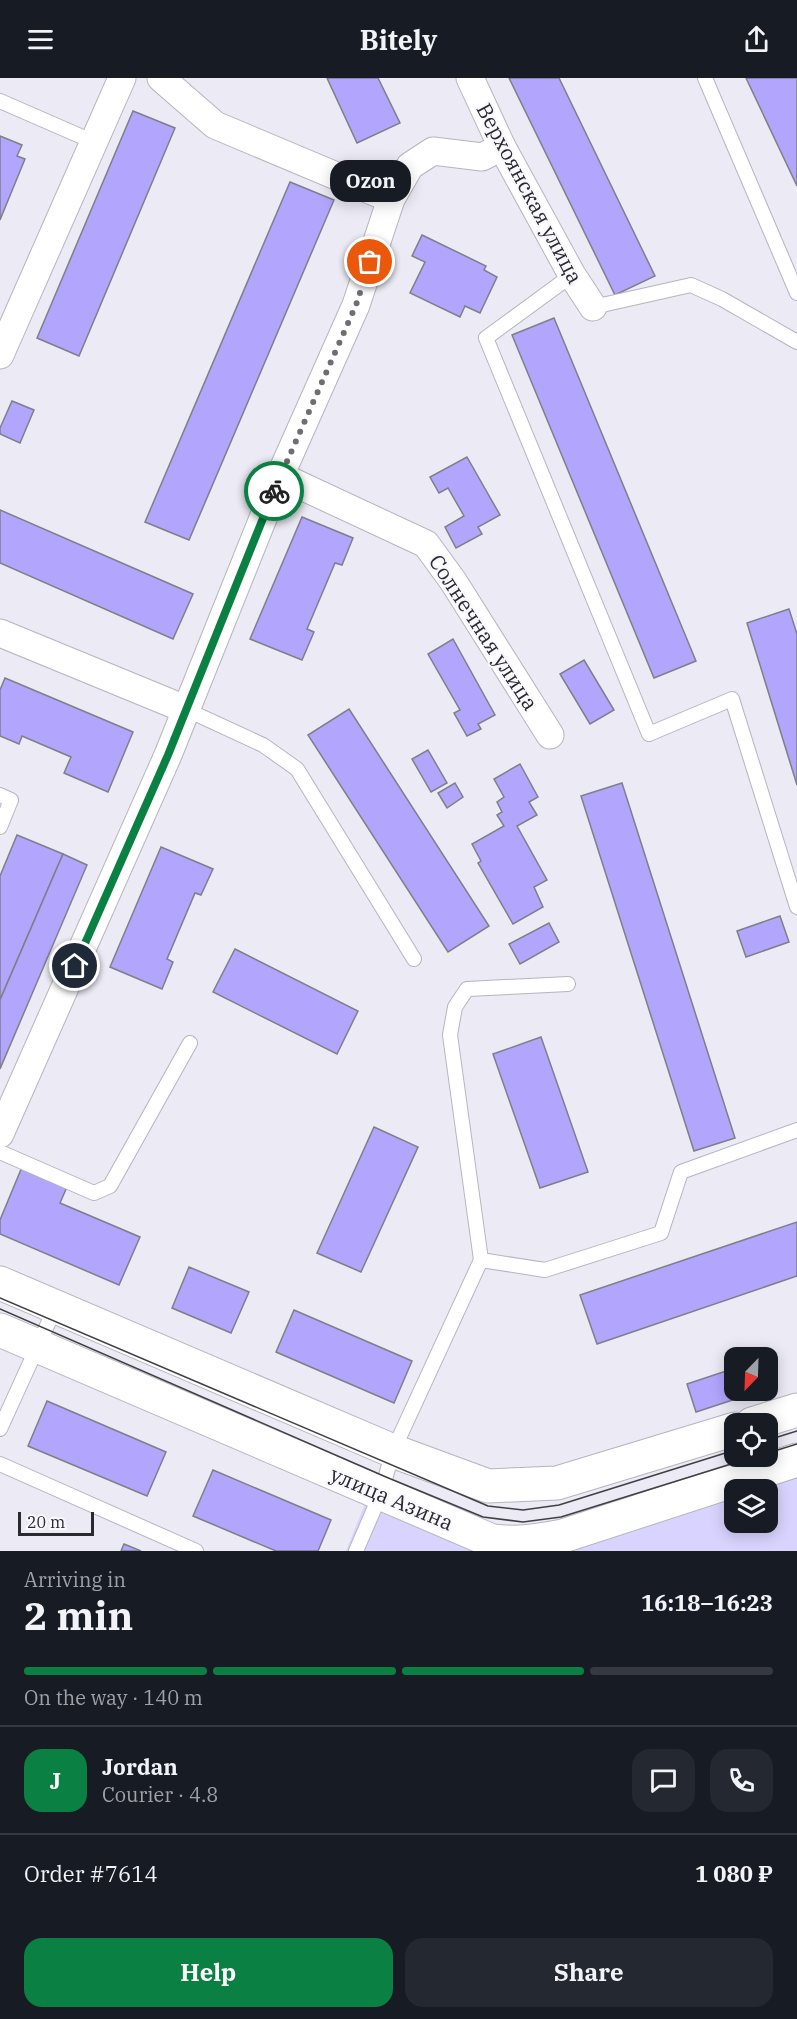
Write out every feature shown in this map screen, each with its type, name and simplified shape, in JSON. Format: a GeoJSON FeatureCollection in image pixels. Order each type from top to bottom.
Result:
{"type":"FeatureCollection","features":[{"type":"Feature","properties":{"kind":"main road","name":"улица Азина"},"geometry":{"type":"LineString","coordinates":[[0,1282],[393,1451],[488,1486],[557,1483],[724,1432]]}},
{"type":"Feature","properties":{"kind":"main road","name":"улица Азина"},"geometry":{"type":"LineString","coordinates":[[0,1330],[381,1493],[490,1546],[531,1543],[563,1536],[797,1460]]}},
{"type":"Feature","properties":{"kind":"main road"},"geometry":{"type":"LineString","coordinates":[[778,1416],[797,1410]]}},
{"type":"Feature","properties":{"kind":"street"},"geometry":{"type":"LineString","coordinates":[[0,355],[122,78]]}},
{"type":"Feature","properties":{"kind":"street"},"geometry":{"type":"LineString","coordinates":[[161,78],[215,125],[391,199]]}},
{"type":"Feature","properties":{"kind":"street","name":"Верхоянская улица"},"geometry":{"type":"LineString","coordinates":[[470,78],[502,147],[592,307]]}},
{"type":"Feature","properties":{"kind":"street"},"geometry":{"type":"LineString","coordinates":[[0,1134],[168,755],[280,476],[356,305],[391,199],[410,166],[433,152],[482,157],[502,147]]}},
{"type":"Feature","properties":{"kind":"street","name":"Солнечная улица"},"geometry":{"type":"LineString","coordinates":[[280,476],[426,544],[453,581],[550,735]]}},
{"type":"Feature","properties":{"kind":"street"},"geometry":{"type":"LineString","coordinates":[[0,633],[185,710]]}},
{"type":"Feature","properties":{"kind":"lane"},"geometry":{"type":"LineString","coordinates":[[705,78],[797,293]]}},
{"type":"Feature","properties":{"kind":"lane"},"geometry":{"type":"LineString","coordinates":[[0,101],[94,142]]}},
{"type":"Feature","properties":{"kind":"lane"},"geometry":{"type":"LineString","coordinates":[[572,275],[486,338],[649,734],[732,699],[797,907]]}},
{"type":"Feature","properties":{"kind":"lane"},"geometry":{"type":"LineString","coordinates":[[592,307],[691,285],[722,299],[797,342]]}},
{"type":"Feature","properties":{"kind":"lane"},"geometry":{"type":"LineString","coordinates":[[185,710],[263,745],[297,769],[414,959]]}},
{"type":"Feature","properties":{"kind":"lane"},"geometry":{"type":"LineString","coordinates":[[0,795],[11,800],[0,827]]}},
{"type":"Feature","properties":{"kind":"lane"},"geometry":{"type":"LineString","coordinates":[[356,1551],[381,1493],[393,1451],[481,1260],[450,1035],[455,1007],[467,989],[568,984]]}},
{"type":"Feature","properties":{"kind":"lane"},"geometry":{"type":"LineString","coordinates":[[0,1152],[94,1193],[110,1186],[190,1043]]}},
{"type":"Feature","properties":{"kind":"lane"},"geometry":{"type":"LineString","coordinates":[[481,1260],[544,1270],[661,1233],[681,1172],[797,1130]]}},
{"type":"Feature","properties":{"kind":"lane"},"geometry":{"type":"LineString","coordinates":[[0,1429],[56,1306]]}},
{"type":"Feature","properties":{"kind":"lane"},"geometry":{"type":"LineString","coordinates":[[0,1464],[196,1551]]}},
{"type":"Feature","properties":{"kind":"shaded area"},"geometry":{"type":"Polygon","coordinates":[[[797,1473],[797,1551],[566,1551],[724,1497],[724,1533],[778,1533],[778,1479],[797,1473]]]}},
{"type":"Feature","properties":{"kind":"shaded area"},"geometry":{"type":"Polygon","coordinates":[[[365,1504],[479,1551],[346,1551],[365,1504]]]}},
{"type":"Feature","properties":{"kind":"building"},"geometry":{"type":"Polygon","coordinates":[[[327,78],[378,78],[400,123],[357,143],[327,78]]]}},
{"type":"Feature","properties":{"kind":"building"},"geometry":{"type":"Polygon","coordinates":[[[509,78],[559,78],[655,276],[615,295],[509,78]]]}},
{"type":"Feature","properties":{"kind":"building"},"geometry":{"type":"Polygon","coordinates":[[[746,78],[797,78],[797,186],[746,78]]]}},
{"type":"Feature","properties":{"kind":"building"},"geometry":{"type":"Polygon","coordinates":[[[133,111],[175,128],[79,356],[37,338],[133,111]]]}},
{"type":"Feature","properties":{"kind":"building"},"geometry":{"type":"Polygon","coordinates":[[[0,136],[22,145],[17,156],[25,159],[0,220],[0,136]]]}},
{"type":"Feature","properties":{"kind":"building"},"geometry":{"type":"Polygon","coordinates":[[[290,182],[334,200],[189,540],[145,522],[290,182]]]}},
{"type":"Feature","properties":{"kind":"building"},"geometry":{"type":"Polygon","coordinates":[[[422,235],[486,266],[484,270],[497,277],[480,313],[465,306],[460,317],[410,293],[425,262],[412,256],[422,235]]]}},
{"type":"Feature","properties":{"kind":"building"},"geometry":{"type":"Polygon","coordinates":[[[554,318],[696,661],[654,678],[512,335],[554,318]]]}},
{"type":"Feature","properties":{"kind":"building"},"geometry":{"type":"Polygon","coordinates":[[[12,401],[34,410],[20,443],[0,434],[0,428],[12,401]]]}},
{"type":"Feature","properties":{"kind":"building"},"geometry":{"type":"Polygon","coordinates":[[[467,457],[500,515],[478,527],[482,534],[456,548],[445,527],[464,516],[448,488],[439,493],[430,477],[467,457]]]}},
{"type":"Feature","properties":{"kind":"building"},"geometry":{"type":"Polygon","coordinates":[[[0,510],[193,594],[173,639],[0,563],[0,510]]]}},
{"type":"Feature","properties":{"kind":"building"},"geometry":{"type":"Polygon","coordinates":[[[302,517],[353,538],[342,565],[335,563],[307,629],[314,632],[302,660],[250,639],[302,517]]]}},
{"type":"Feature","properties":{"kind":"building"},"geometry":{"type":"Polygon","coordinates":[[[789,609],[797,634],[797,785],[747,623],[789,609]]]}},
{"type":"Feature","properties":{"kind":"building"},"geometry":{"type":"Polygon","coordinates":[[[453,639],[495,715],[478,724],[481,729],[467,736],[454,713],[460,710],[428,654],[453,639]]]}},
{"type":"Feature","properties":{"kind":"building"},"geometry":{"type":"Polygon","coordinates":[[[584,660],[614,710],[590,724],[560,674],[584,660]]]}},
{"type":"Feature","properties":{"kind":"building"},"geometry":{"type":"Polygon","coordinates":[[[5,678],[133,732],[108,792],[64,773],[71,757],[22,736],[19,744],[0,736],[0,690],[5,678]]]}},
{"type":"Feature","properties":{"kind":"building"},"geometry":{"type":"Polygon","coordinates":[[[349,709],[489,926],[448,952],[308,735],[349,709]]]}},
{"type":"Feature","properties":{"kind":"building"},"geometry":{"type":"Polygon","coordinates":[[[428,750],[447,783],[431,792],[412,759],[428,750]]]}},
{"type":"Feature","properties":{"kind":"building"},"geometry":{"type":"Polygon","coordinates":[[[520,764],[538,797],[529,802],[537,815],[517,826],[547,880],[534,887],[543,907],[513,924],[478,863],[481,861],[472,844],[504,826],[497,815],[502,812],[497,802],[504,797],[494,779],[520,764]]]}},
{"type":"Feature","properties":{"kind":"building"},"geometry":{"type":"Polygon","coordinates":[[[455,783],[463,797],[447,808],[438,793],[455,783]]]}},
{"type":"Feature","properties":{"kind":"building"},"geometry":{"type":"Polygon","coordinates":[[[622,783],[735,1138],[694,1151],[581,796],[622,783]]]}},
{"type":"Feature","properties":{"kind":"building"},"geometry":{"type":"Polygon","coordinates":[[[17,835],[63,854],[0,1000],[0,876],[17,835]]]}},
{"type":"Feature","properties":{"kind":"building"},"geometry":{"type":"Polygon","coordinates":[[[161,847],[213,869],[201,895],[195,893],[167,959],[173,962],[162,989],[110,967],[161,847]]]}},
{"type":"Feature","properties":{"kind":"building"},"geometry":{"type":"Polygon","coordinates":[[[63,854],[87,865],[0,1069],[0,1000],[63,854]]]}},
{"type":"Feature","properties":{"kind":"building"},"geometry":{"type":"Polygon","coordinates":[[[780,916],[789,942],[746,957],[737,931],[780,916]]]}},
{"type":"Feature","properties":{"kind":"building"},"geometry":{"type":"Polygon","coordinates":[[[549,923],[559,942],[520,964],[509,944],[549,923]]]}},
{"type":"Feature","properties":{"kind":"building"},"geometry":{"type":"Polygon","coordinates":[[[235,949],[358,1011],[337,1054],[213,992],[235,949]]]}},
{"type":"Feature","properties":{"kind":"building"},"geometry":{"type":"Polygon","coordinates":[[[541,1037],[588,1172],[540,1188],[493,1054],[541,1037]]]}},
{"type":"Feature","properties":{"kind":"building"},"geometry":{"type":"Polygon","coordinates":[[[374,1127],[418,1147],[361,1272],[317,1253],[374,1127]]]}},
{"type":"Feature","properties":{"kind":"building"},"geometry":{"type":"Polygon","coordinates":[[[22,1167],[67,1187],[60,1203],[140,1237],[119,1285],[0,1234],[0,1220],[22,1167]]]}},
{"type":"Feature","properties":{"kind":"building"},"geometry":{"type":"Polygon","coordinates":[[[797,1222],[797,1276],[597,1344],[580,1295],[797,1222]]]}},
{"type":"Feature","properties":{"kind":"building"},"geometry":{"type":"Polygon","coordinates":[[[189,1267],[249,1292],[231,1333],[172,1308],[189,1267]]]}},
{"type":"Feature","properties":{"kind":"building"},"geometry":{"type":"Polygon","coordinates":[[[294,1310],[412,1361],[394,1403],[276,1352],[294,1310]]]}},
{"type":"Feature","properties":{"kind":"building"},"geometry":{"type":"Polygon","coordinates":[[[724,1372],[724,1401],[730,1401],[696,1412],[687,1384],[724,1372]]]}},
{"type":"Feature","properties":{"kind":"building"},"geometry":{"type":"Polygon","coordinates":[[[47,1401],[166,1452],[147,1496],[28,1446],[47,1401]]]}},
{"type":"Feature","properties":{"kind":"building"},"geometry":{"type":"Polygon","coordinates":[[[213,1470],[331,1520],[318,1551],[276,1551],[193,1516],[213,1470]]]}},
{"type":"Feature","properties":{"kind":"building"},"geometry":{"type":"Polygon","coordinates":[[[124,1544],[141,1551],[121,1551],[124,1544]]]}},
{"type":"Feature","properties":{"kind":"tram line"},"geometry":{"type":"LineString","coordinates":[[0,1298],[488,1506],[523,1510],[559,1505],[724,1453]]}},
{"type":"Feature","properties":{"kind":"tram line"},"geometry":{"type":"LineString","coordinates":[[0,1309],[483,1517],[523,1522],[561,1517],[724,1466]]}},
{"type":"Feature","properties":{"kind":"tram line"},"geometry":{"type":"LineString","coordinates":[[778,1437],[797,1431]]}},
{"type":"Feature","properties":{"kind":"tram line"},"geometry":{"type":"LineString","coordinates":[[778,1450],[797,1444]]}},
{"type":"Feature","properties":{"kind":"way so far"},"geometry":{"type":"LineString","coordinates":[[274,491],[356,305],[370,262]]}},
{"type":"Feature","properties":{"kind":"place","name":"Ozon"},"geometry":{"type":"Point","coordinates":[370,262]}},
{"type":"Feature","properties":{"kind":"route"},"geometry":{"type":"LineString","coordinates":[[75,966],[168,755],[274,491]]}}]}
